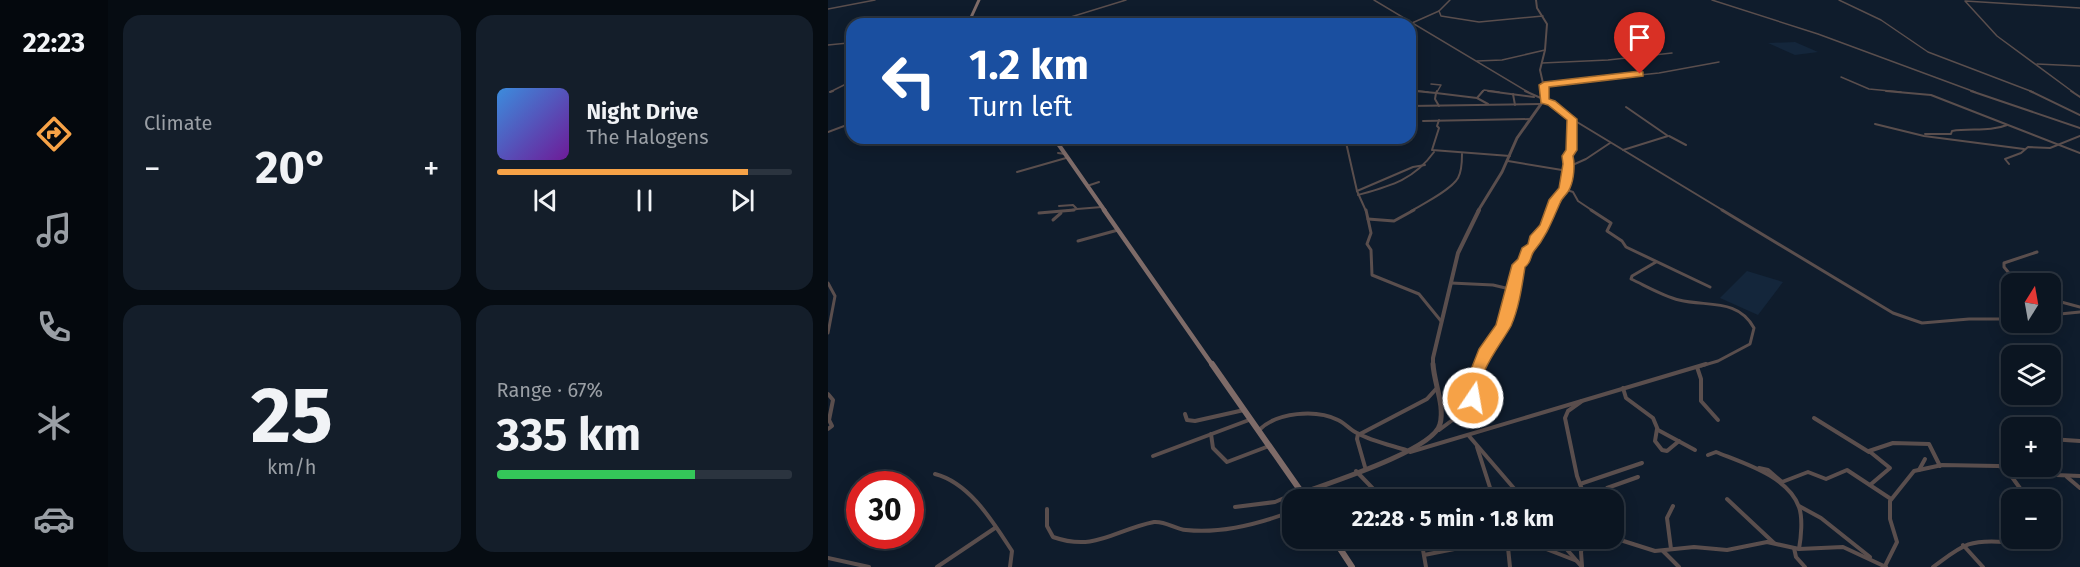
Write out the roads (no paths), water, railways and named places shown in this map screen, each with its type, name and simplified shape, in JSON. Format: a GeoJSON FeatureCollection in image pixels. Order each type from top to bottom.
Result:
{"type":"FeatureCollection","features":[{"type":"Feature","properties":{"kind":"main road"},"geometry":{"type":"LineString","coordinates":[[971,18],[979,0]]}},
{"type":"Feature","properties":{"kind":"main road"},"geometry":{"type":"LineString","coordinates":[[1057,144],[1299,489]]}},
{"type":"Feature","properties":{"kind":"main road"},"geometry":{"type":"LineString","coordinates":[[1340,549],[1352,567]]}},
{"type":"Feature","properties":{"kind":"street"},"geometry":{"type":"LineString","coordinates":[[828,9],[875,0]]}},
{"type":"Feature","properties":{"kind":"street"},"geometry":{"type":"LineString","coordinates":[[1068,18],[1126,0]]}},
{"type":"Feature","properties":{"kind":"street"},"geometry":{"type":"LineString","coordinates":[[1374,0],[1404,18]]}},
{"type":"Feature","properties":{"kind":"street"},"geometry":{"type":"LineString","coordinates":[[1416,21],[1439,11],[1450,0]]}},
{"type":"Feature","properties":{"kind":"street"},"geometry":{"type":"LineString","coordinates":[[1437,431],[1442,414],[1436,389],[1433,358],[1460,248],[1477,212],[1488,197],[1509,158],[1517,138],[1543,103],[1546,93],[1541,74],[1547,24],[1537,8],[1536,0]]}},
{"type":"Feature","properties":{"kind":"street"},"geometry":{"type":"LineString","coordinates":[[1712,0],[1824,36],[2004,103],[2080,128]]}},
{"type":"Feature","properties":{"kind":"street"},"geometry":{"type":"LineString","coordinates":[[1839,0],[1881,20],[1928,52],[2021,86],[2080,115]]}},
{"type":"Feature","properties":{"kind":"street"},"geometry":{"type":"LineString","coordinates":[[2080,8],[1965,1],[1988,27],[2080,98]]}},
{"type":"Feature","properties":{"kind":"street"},"geometry":{"type":"LineString","coordinates":[[1439,11],[1441,16],[1469,21],[1543,16]]}},
{"type":"Feature","properties":{"kind":"street"},"geometry":{"type":"LineString","coordinates":[[1416,25],[1543,103]]}},
{"type":"Feature","properties":{"kind":"street"},"geometry":{"type":"LineString","coordinates":[[828,45],[846,43]]}},
{"type":"Feature","properties":{"kind":"street"},"geometry":{"type":"LineString","coordinates":[[1476,61],[1502,60],[1545,50]]}},
{"type":"Feature","properties":{"kind":"street"},"geometry":{"type":"LineString","coordinates":[[1542,63],[1608,60],[1672,53]]}},
{"type":"Feature","properties":{"kind":"street"},"geometry":{"type":"LineString","coordinates":[[1544,85],[1655,73],[1719,62]]}},
{"type":"Feature","properties":{"kind":"street"},"geometry":{"type":"LineString","coordinates":[[2035,64],[2080,66]]}},
{"type":"Feature","properties":{"kind":"street"},"geometry":{"type":"LineString","coordinates":[[1841,77],[1869,89],[1931,95],[2080,153]]}},
{"type":"Feature","properties":{"kind":"street"},"geometry":{"type":"LineString","coordinates":[[830,92],[846,84]]}},
{"type":"Feature","properties":{"kind":"street"},"geometry":{"type":"LineString","coordinates":[[1431,84],[1441,85],[1435,99],[1439,106]]}},
{"type":"Feature","properties":{"kind":"street"},"geometry":{"type":"LineString","coordinates":[[1477,98],[1485,90],[1536,97]]}},
{"type":"Feature","properties":{"kind":"street"},"geometry":{"type":"LineString","coordinates":[[1416,91],[1477,98],[1490,105]]}},
{"type":"Feature","properties":{"kind":"street"},"geometry":{"type":"LineString","coordinates":[[1513,94],[1515,105]]}},
{"type":"Feature","properties":{"kind":"street"},"geometry":{"type":"LineString","coordinates":[[1416,106],[1552,103],[1572,119],[1897,315],[1922,323],[1975,318],[2001,319]]}},
{"type":"Feature","properties":{"kind":"street"},"geometry":{"type":"LineString","coordinates":[[1626,107],[1668,136],[1686,145]]}},
{"type":"Feature","properties":{"kind":"street"},"geometry":{"type":"LineString","coordinates":[[1423,121],[1532,119]]}},
{"type":"Feature","properties":{"kind":"street"},"geometry":{"type":"LineString","coordinates":[[1403,454],[1427,441],[1471,402],[1473,396],[1471,390],[1487,349],[1503,328],[1519,265],[1524,261],[1527,250],[1534,246],[1555,200],[1564,189],[1568,169],[1567,156],[1571,152],[1573,137],[1572,119]]}},
{"type":"Feature","properties":{"kind":"street"},"geometry":{"type":"LineString","coordinates":[[1357,193],[1409,180],[1425,165],[1434,151],[1432,149],[1439,128],[1437,126],[1439,120]]}},
{"type":"Feature","properties":{"kind":"street"},"geometry":{"type":"LineString","coordinates":[[1875,124],[1918,134],[2024,150]]}},
{"type":"Feature","properties":{"kind":"street"},"geometry":{"type":"LineString","coordinates":[[828,132],[846,125]]}},
{"type":"Feature","properties":{"kind":"street"},"geometry":{"type":"LineString","coordinates":[[1918,134],[1951,134],[1952,131],[1970,128],[1992,130],[2007,125]]}},
{"type":"Feature","properties":{"kind":"street"},"geometry":{"type":"LineString","coordinates":[[1623,150],[1668,136]]}},
{"type":"Feature","properties":{"kind":"street"},"geometry":{"type":"LineString","coordinates":[[2009,164],[2005,159],[2021,153],[2030,146],[2043,149],[2060,145],[2080,136]]}},
{"type":"Feature","properties":{"kind":"street"},"geometry":{"type":"LineString","coordinates":[[1434,151],[1509,158],[1568,169],[1595,155],[1611,142]]}},
{"type":"Feature","properties":{"kind":"street"},"geometry":{"type":"LineString","coordinates":[[1346,144],[1357,193],[1366,207],[1371,233],[1367,244],[1371,250],[1370,269],[1373,276],[1419,294],[1442,322]]}},
{"type":"Feature","properties":{"kind":"street"},"geometry":{"type":"LineString","coordinates":[[1368,219],[1394,220],[1435,197],[1458,179],[1462,166],[1462,154]]}},
{"type":"Feature","properties":{"kind":"street"},"geometry":{"type":"LineString","coordinates":[[1017,172],[1063,155]]}},
{"type":"Feature","properties":{"kind":"street"},"geometry":{"type":"LineString","coordinates":[[1357,193],[1413,167],[1425,165]]}},
{"type":"Feature","properties":{"kind":"street"},"geometry":{"type":"LineString","coordinates":[[1088,186],[1099,183]]}},
{"type":"Feature","properties":{"kind":"street"},"geometry":{"type":"LineString","coordinates":[[1564,189],[1573,192],[1578,201],[1611,223],[1607,231],[1622,241],[1626,247],[1710,287]]}},
{"type":"Feature","properties":{"kind":"street"},"geometry":{"type":"LineString","coordinates":[[1059,206],[1073,205],[1077,209]]}},
{"type":"Feature","properties":{"kind":"street"},"geometry":{"type":"LineString","coordinates":[[1039,213],[1061,213],[1102,207]]}},
{"type":"Feature","properties":{"kind":"street"},"geometry":{"type":"LineString","coordinates":[[1053,220],[1061,213]]}},
{"type":"Feature","properties":{"kind":"street"},"geometry":{"type":"LineString","coordinates":[[1078,241],[1118,230]]}},
{"type":"Feature","properties":{"kind":"street"},"geometry":{"type":"LineString","coordinates":[[2009,273],[2004,267],[2004,262],[2037,252]]}},
{"type":"Feature","properties":{"kind":"street"},"geometry":{"type":"LineString","coordinates":[[1319,489],[1365,467],[1403,454],[1718,361],[1745,348],[1753,339],[1752,322],[1730,306],[1683,302],[1631,279],[1632,276],[1656,262]]}},
{"type":"Feature","properties":{"kind":"street"},"geometry":{"type":"LineString","coordinates":[[828,283],[835,296],[828,333]]}},
{"type":"Feature","properties":{"kind":"street"},"geometry":{"type":"LineString","coordinates":[[1451,283],[1493,285],[1514,290]]}},
{"type":"Feature","properties":{"kind":"street"},"geometry":{"type":"LineString","coordinates":[[2061,302],[2080,307]]}},
{"type":"Feature","properties":{"kind":"street"},"geometry":{"type":"LineString","coordinates":[[2061,314],[2080,312]]}},
{"type":"Feature","properties":{"kind":"street"},"geometry":{"type":"LineString","coordinates":[[1697,367],[1701,379],[1701,401],[1718,420]]}},
{"type":"Feature","properties":{"kind":"street"},"geometry":{"type":"LineString","coordinates":[[1623,388],[1626,398],[1653,418],[1657,429],[1655,441],[1662,450],[1667,451],[1679,441]]}},
{"type":"Feature","properties":{"kind":"street"},"geometry":{"type":"LineString","coordinates":[[1365,467],[1357,439],[1359,434],[1427,399],[1436,389]]}},
{"type":"Feature","properties":{"kind":"street"},"geometry":{"type":"LineString","coordinates":[[828,394],[833,400],[829,427]]}},
{"type":"Feature","properties":{"kind":"street"},"geometry":{"type":"LineString","coordinates":[[1582,489],[1565,418],[1568,411],[1584,400]]}},
{"type":"Feature","properties":{"kind":"street"},"geometry":{"type":"LineString","coordinates":[[1185,414],[1187,420],[1195,421],[1246,410]]}},
{"type":"Feature","properties":{"kind":"street"},"geometry":{"type":"LineString","coordinates":[[1259,430],[1271,421],[1293,413],[1308,411],[1337,419],[1359,434],[1410,451]]}},
{"type":"Feature","properties":{"kind":"street"},"geometry":{"type":"LineString","coordinates":[[1814,418],[1869,452],[1890,468],[1870,485]]}},
{"type":"Feature","properties":{"kind":"street"},"geometry":{"type":"LineString","coordinates":[[1153,456],[1252,419]]}},
{"type":"Feature","properties":{"kind":"street"},"geometry":{"type":"LineString","coordinates":[[1657,429],[1695,450]]}},
{"type":"Feature","properties":{"kind":"street"},"geometry":{"type":"LineString","coordinates":[[1211,434],[1213,448],[1227,462],[1270,446]]}},
{"type":"Feature","properties":{"kind":"street"},"geometry":{"type":"LineString","coordinates":[[1469,436],[1515,489]]}},
{"type":"Feature","properties":{"kind":"street"},"geometry":{"type":"LineString","coordinates":[[2061,440],[2080,441]]}},
{"type":"Feature","properties":{"kind":"street"},"geometry":{"type":"LineString","coordinates":[[1869,452],[1874,448],[1893,443],[1926,444],[1931,446],[1935,460],[1940,466]]}},
{"type":"Feature","properties":{"kind":"street"},"geometry":{"type":"LineString","coordinates":[[1477,445],[1491,489]]}},
{"type":"Feature","properties":{"kind":"street"},"geometry":{"type":"LineString","coordinates":[[1708,455],[1716,452],[1741,464],[1768,470],[1781,482],[1809,471],[1828,479],[1845,470],[1891,499]]}},
{"type":"Feature","properties":{"kind":"street"},"geometry":{"type":"LineString","coordinates":[[1919,470],[1925,459]]}},
{"type":"Feature","properties":{"kind":"street"},"geometry":{"type":"LineString","coordinates":[[1580,484],[1642,464]]}},
{"type":"Feature","properties":{"kind":"street"},"geometry":{"type":"LineString","coordinates":[[1624,541],[1651,550],[1696,547],[1727,550],[1741,546],[1755,546],[1765,542],[1796,549],[1843,547],[1886,567],[1897,542],[1889,512],[1891,499],[1911,474],[1940,466],[2001,466]]}},
{"type":"Feature","properties":{"kind":"street"},"geometry":{"type":"LineString","coordinates":[[1757,468],[1786,491],[1799,506],[1821,518],[1876,562]]}},
{"type":"Feature","properties":{"kind":"street"},"geometry":{"type":"LineString","coordinates":[[1356,471],[1375,489]]}},
{"type":"Feature","properties":{"kind":"street"},"geometry":{"type":"LineString","coordinates":[[935,474],[943,475],[970,494],[1013,554],[1010,567]]}},
{"type":"Feature","properties":{"kind":"street"},"geometry":{"type":"LineString","coordinates":[[2061,476],[2080,476]]}},
{"type":"Feature","properties":{"kind":"street"},"geometry":{"type":"LineString","coordinates":[[2065,476],[2080,488]]}},
{"type":"Feature","properties":{"kind":"street"},"geometry":{"type":"LineString","coordinates":[[1606,489],[1638,477]]}},
{"type":"Feature","properties":{"kind":"street"},"geometry":{"type":"LineString","coordinates":[[1235,507],[1282,499]]}},
{"type":"Feature","properties":{"kind":"street"},"geometry":{"type":"LineString","coordinates":[[1727,499],[1775,544]]}},
{"type":"Feature","properties":{"kind":"street"},"geometry":{"type":"LineString","coordinates":[[1671,549],[1666,518],[1673,506]]}},
{"type":"Feature","properties":{"kind":"street"},"geometry":{"type":"LineString","coordinates":[[1799,506],[1801,537],[1795,556],[1805,567]]}},
{"type":"Feature","properties":{"kind":"street"},"geometry":{"type":"LineString","coordinates":[[1047,509],[1047,526],[1053,537],[1082,544],[1154,522],[1168,523],[1183,530],[1213,529],[1253,523],[1282,515]]}},
{"type":"Feature","properties":{"kind":"street"},"geometry":{"type":"LineString","coordinates":[[937,567],[996,528]]}},
{"type":"Feature","properties":{"kind":"street"},"geometry":{"type":"LineString","coordinates":[[1933,567],[1963,545],[1982,540],[2001,542]]}},
{"type":"Feature","properties":{"kind":"street"},"geometry":{"type":"LineString","coordinates":[[1963,545],[1983,567]]}},
{"type":"Feature","properties":{"kind":"street"},"geometry":{"type":"LineString","coordinates":[[1421,549],[1426,567]]}},
{"type":"Feature","properties":{"kind":"street"},"geometry":{"type":"LineString","coordinates":[[1424,555],[1456,549]]}},
{"type":"Feature","properties":{"kind":"street"},"geometry":{"type":"LineString","coordinates":[[1508,549],[1510,567]]}},
{"type":"Feature","properties":{"kind":"street"},"geometry":{"type":"LineString","coordinates":[[1546,549],[1577,561]]}},
{"type":"Feature","properties":{"kind":"street"},"geometry":{"type":"LineString","coordinates":[[1567,549],[1582,567]]}},
{"type":"Feature","properties":{"kind":"street"},"geometry":{"type":"LineString","coordinates":[[1582,549],[1582,567]]}},
{"type":"Feature","properties":{"kind":"street"},"geometry":{"type":"LineString","coordinates":[[1662,550],[1679,567]]}},
{"type":"Feature","properties":{"kind":"street"},"geometry":{"type":"LineString","coordinates":[[828,558],[869,567]]}}]}
